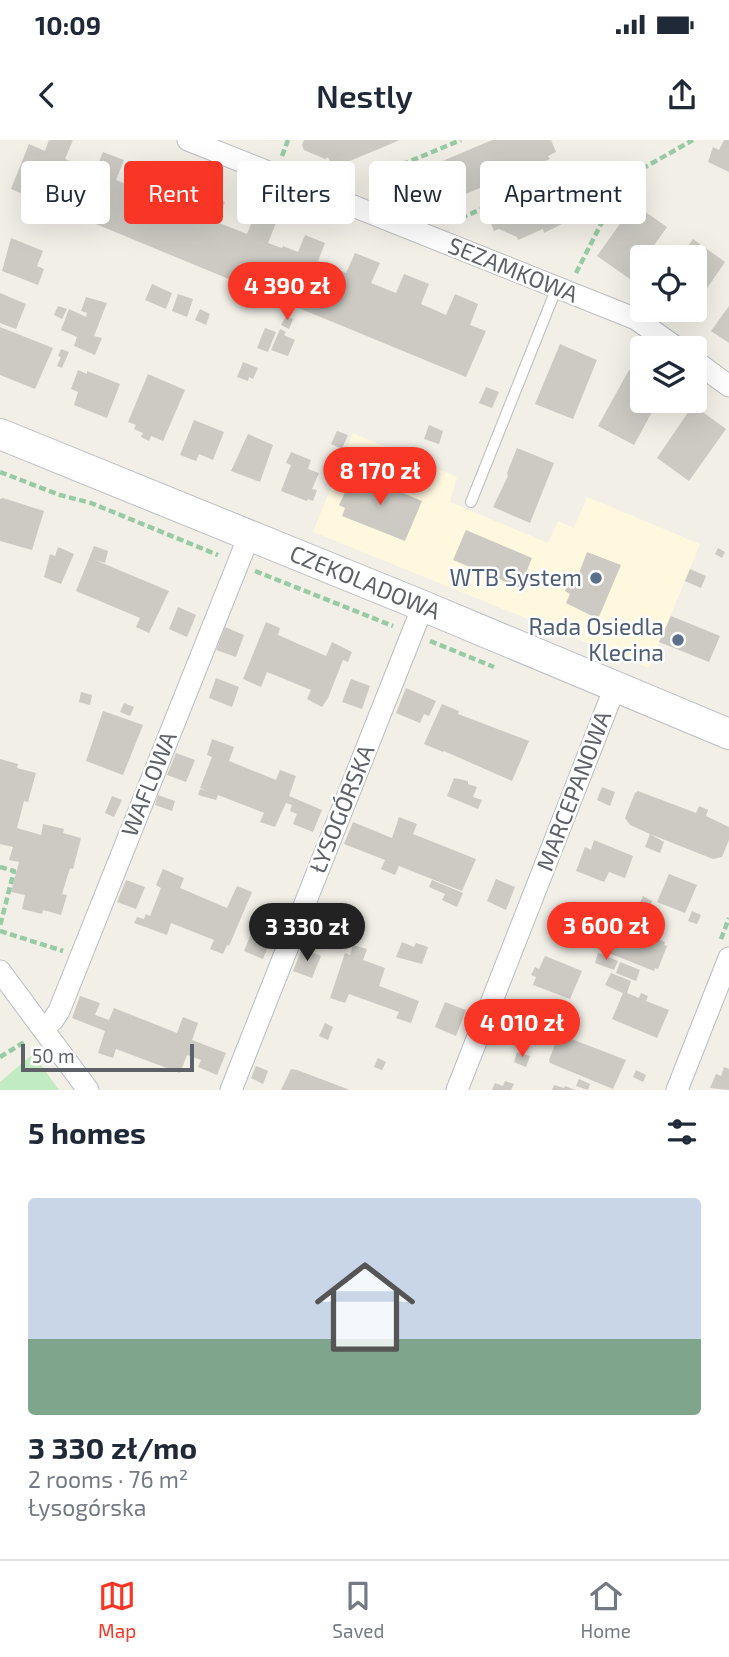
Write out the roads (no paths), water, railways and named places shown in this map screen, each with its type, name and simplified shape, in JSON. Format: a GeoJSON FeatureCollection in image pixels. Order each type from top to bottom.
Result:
{"type":"FeatureCollection","features":[{"type":"Feature","properties":{"kind":"street","name":"SEZAMKOWA"},"geometry":{"type":"LineString","coordinates":[[188,140],[376,215],[565,284],[636,319],[660,336]]}},
{"type":"Feature","properties":{"kind":"street"},"geometry":{"type":"LineString","coordinates":[[707,370],[729,386]]}},
{"type":"Feature","properties":{"kind":"street","name":"CZEKOLADOWA"},"geometry":{"type":"LineString","coordinates":[[0,434],[729,734]]}},
{"type":"Feature","properties":{"kind":"street","name":"WAFLOWA"},"geometry":{"type":"LineString","coordinates":[[43,1029],[59,1011],[249,536]]}},
{"type":"Feature","properties":{"kind":"street","name":"ŁYSOGÓRSKA"},"geometry":{"type":"LineString","coordinates":[[231,1090],[423,606]]}},
{"type":"Feature","properties":{"kind":"street","name":"MARCEPANOWA"},"geometry":{"type":"LineString","coordinates":[[457,1090],[615,687]]}},
{"type":"Feature","properties":{"kind":"street"},"geometry":{"type":"LineString","coordinates":[[677,1090],[729,958]]}},
{"type":"Feature","properties":{"kind":"street"},"geometry":{"type":"LineString","coordinates":[[0,971],[89,1090]]}},
{"type":"Feature","properties":{"kind":"lane"},"geometry":{"type":"LineString","coordinates":[[471,502],[565,284]]}},
{"type":"Feature","properties":{"kind":"place","name":"WTB System"},"geometry":{"type":"Point","coordinates":[596,578]}},
{"type":"Feature","properties":{"kind":"place","name":"Rada Osiedla Klecina"},"geometry":{"type":"Point","coordinates":[678,640]}}]}
